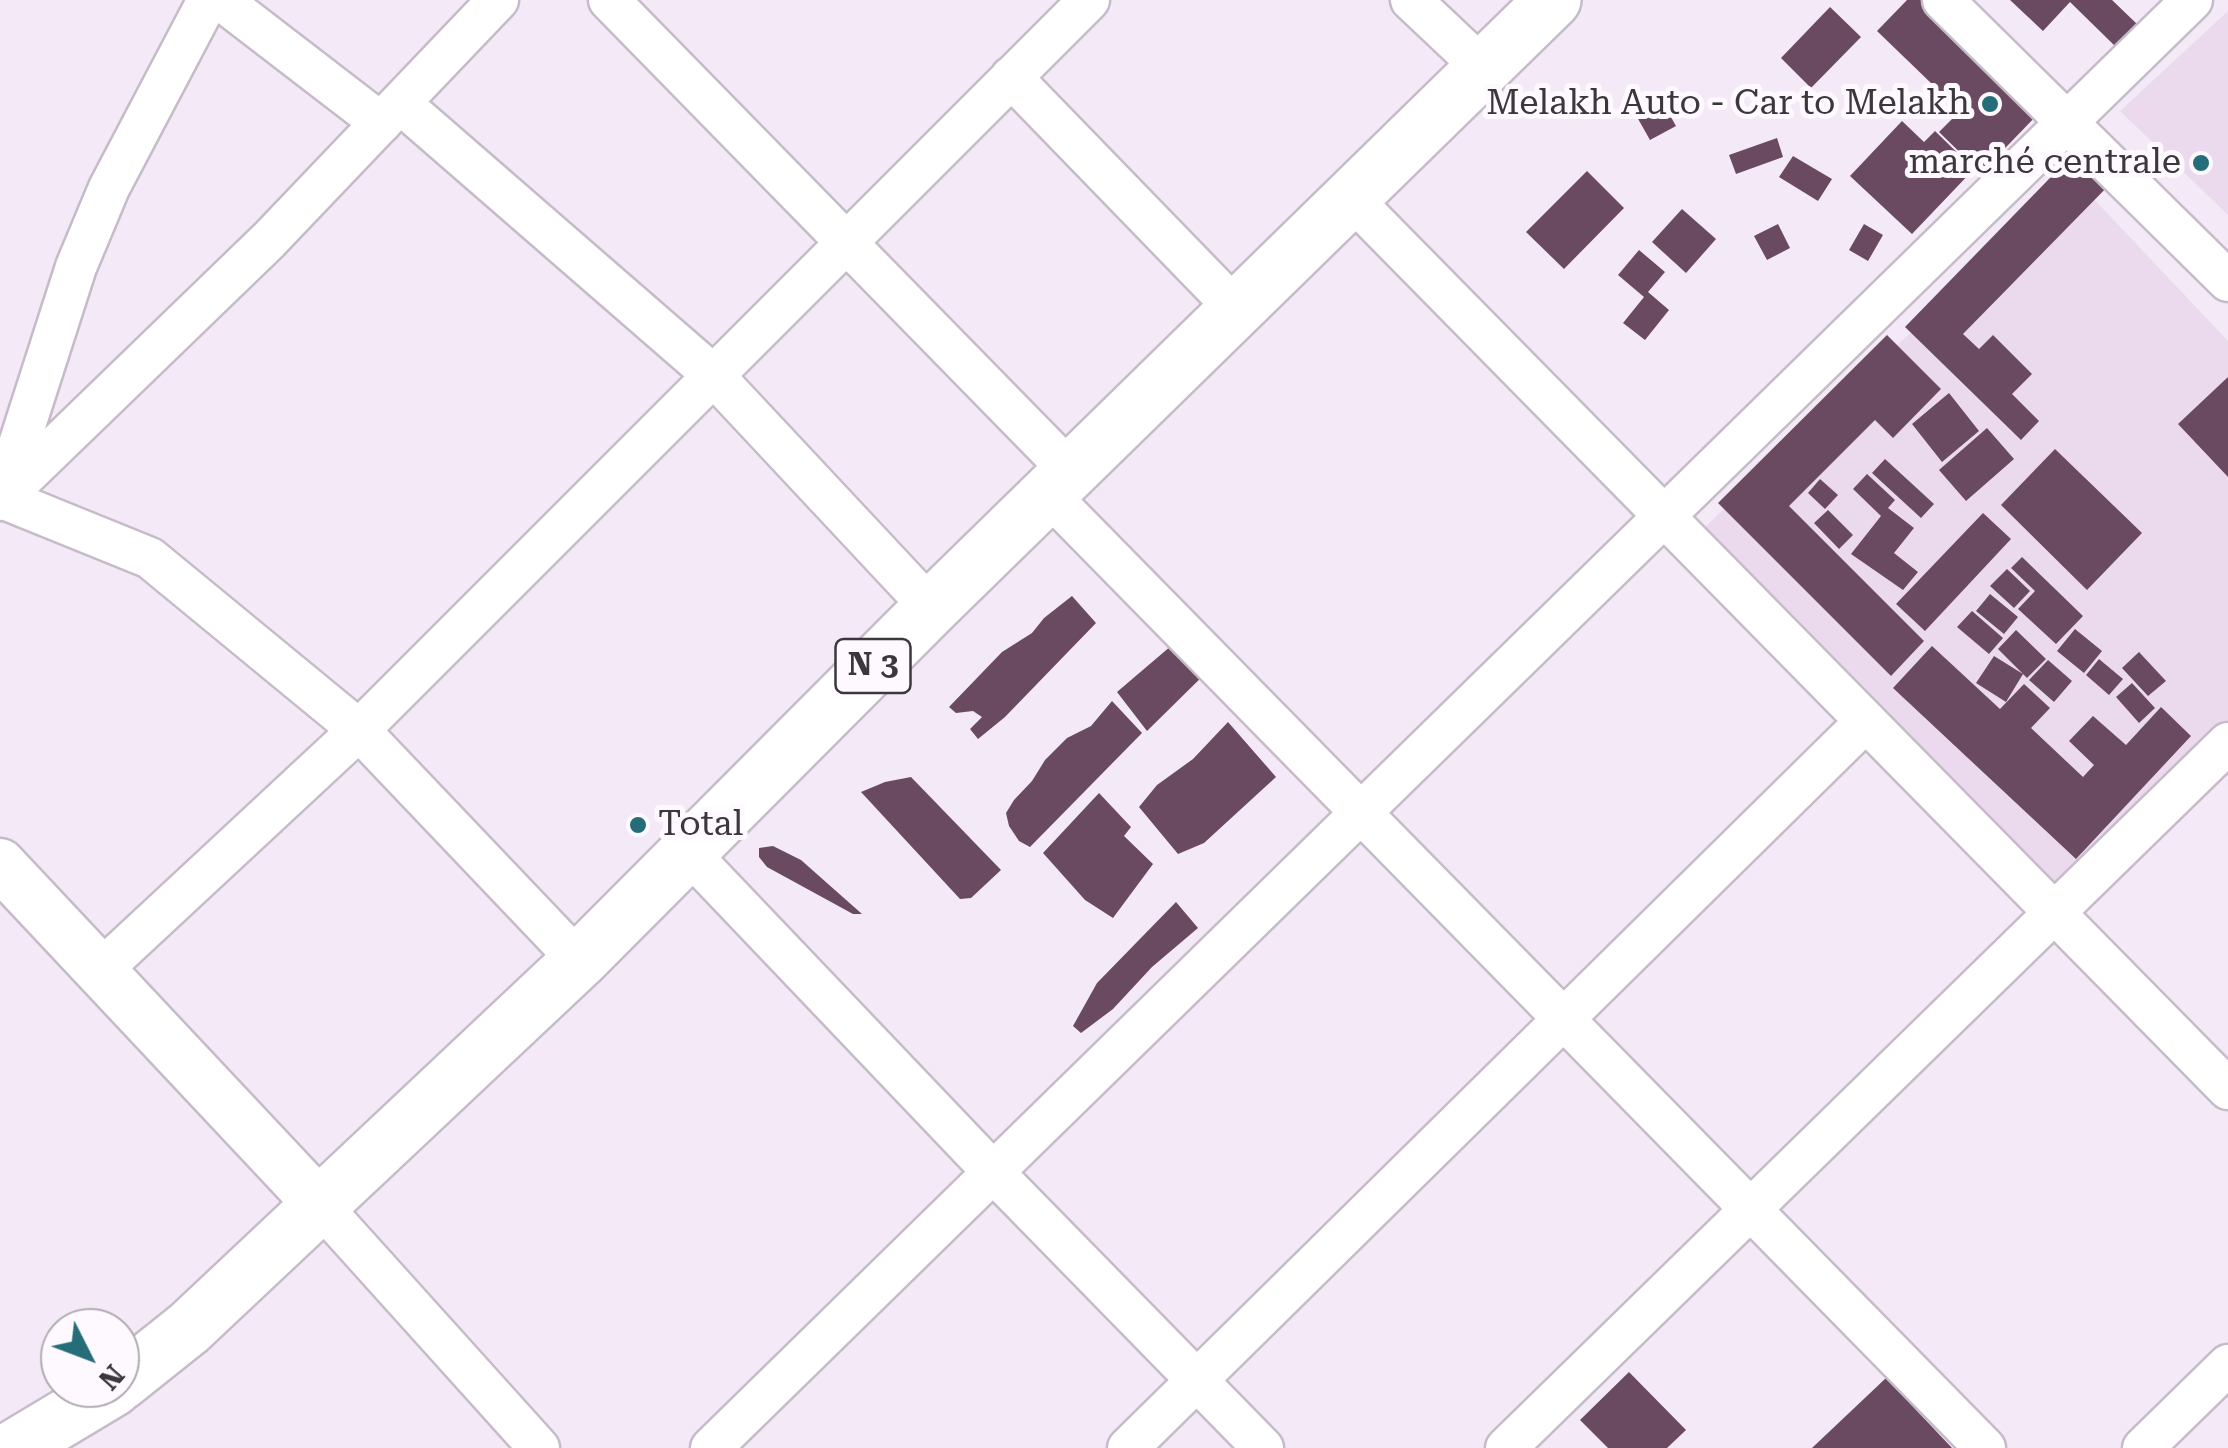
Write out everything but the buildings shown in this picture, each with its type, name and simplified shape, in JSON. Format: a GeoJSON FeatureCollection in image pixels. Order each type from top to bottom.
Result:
{"type":"FeatureCollection","features":[{"type":"Feature","properties":{"kind":"main road","name":"N 3"},"geometry":{"type":"LineString","coordinates":[[140,1367],[189,1328],[579,962],[931,608],[1553,0]]}},
{"type":"Feature","properties":{"kind":"main road"},"geometry":{"type":"LineString","coordinates":[[14,1448],[81,1408]]}},
{"type":"Feature","properties":{"kind":"street"},"geometry":{"type":"LineString","coordinates":[[1,499],[48,346],[89,235],[109,188],[208,0]]}},
{"type":"Feature","properties":{"kind":"street"},"geometry":{"type":"LineString","coordinates":[[221,0],[390,113],[713,375],[931,608]]}},
{"type":"Feature","properties":{"kind":"street"},"geometry":{"type":"LineString","coordinates":[[1,499],[270,240],[498,0]]}},
{"type":"Feature","properties":{"kind":"street"},"geometry":{"type":"LineString","coordinates":[[609,0],[847,244],[1360,812],[1984,1448]]}},
{"type":"Feature","properties":{"kind":"street"},"geometry":{"type":"LineString","coordinates":[[101,970],[359,730],[1089,0]]}},
{"type":"Feature","properties":{"kind":"street"},"geometry":{"type":"LineString","coordinates":[[1411,0],[1482,68]]}},
{"type":"Feature","properties":{"kind":"street"},"geometry":{"type":"LineString","coordinates":[[1943,0],[2064,124],[2228,282]]}},
{"type":"Feature","properties":{"kind":"street"},"geometry":{"type":"LineString","coordinates":[[711,1448],[2192,0]]}},
{"type":"Feature","properties":{"kind":"street"},"geometry":{"type":"LineString","coordinates":[[1011,77],[1236,310]]}},
{"type":"Feature","properties":{"kind":"street"},"geometry":{"type":"LineString","coordinates":[[1351,198],[2228,1089]]}},
{"type":"Feature","properties":{"kind":"street"},"geometry":{"type":"LineString","coordinates":[[1,499],[150,558],[359,730],[579,962]]}},
{"type":"Feature","properties":{"kind":"street"},"geometry":{"type":"LineString","coordinates":[[1128,1448],[1866,721]]}},
{"type":"Feature","properties":{"kind":"street"},"geometry":{"type":"LineString","coordinates":[[1506,1448],[2228,743]]}},
{"type":"Feature","properties":{"kind":"street"},"geometry":{"type":"LineString","coordinates":[[688,852],[1263,1448]]}},
{"type":"Feature","properties":{"kind":"street"},"geometry":{"type":"LineString","coordinates":[[0,864],[320,1206],[539,1448]]}},
{"type":"Feature","properties":{"kind":"street"},"geometry":{"type":"LineString","coordinates":[[2142,1448],[2228,1365]]}},
{"type":"Feature","properties":{"kind":"shaded area","name":"marché centrale"},"geometry":{"type":"Polygon","coordinates":[[[2228,11],[2228,215],[2120,111],[2228,11]]]}},
{"type":"Feature","properties":{"kind":"shaded area"},"geometry":{"type":"Polygon","coordinates":[[[2074,178],[2228,341],[2228,723],[2049,892],[1705,527],[2074,178]]]}},
{"type":"Feature","properties":{"kind":"place","name":"Melakh Auto - Car to Melakh"},"geometry":{"type":"Point","coordinates":[1990,104]}},
{"type":"Feature","properties":{"kind":"place","name":"marché centrale"},"geometry":{"type":"Point","coordinates":[2201,163]}},
{"type":"Feature","properties":{"kind":"place","name":"Total"},"geometry":{"type":"Point","coordinates":[638,825]}}]}
